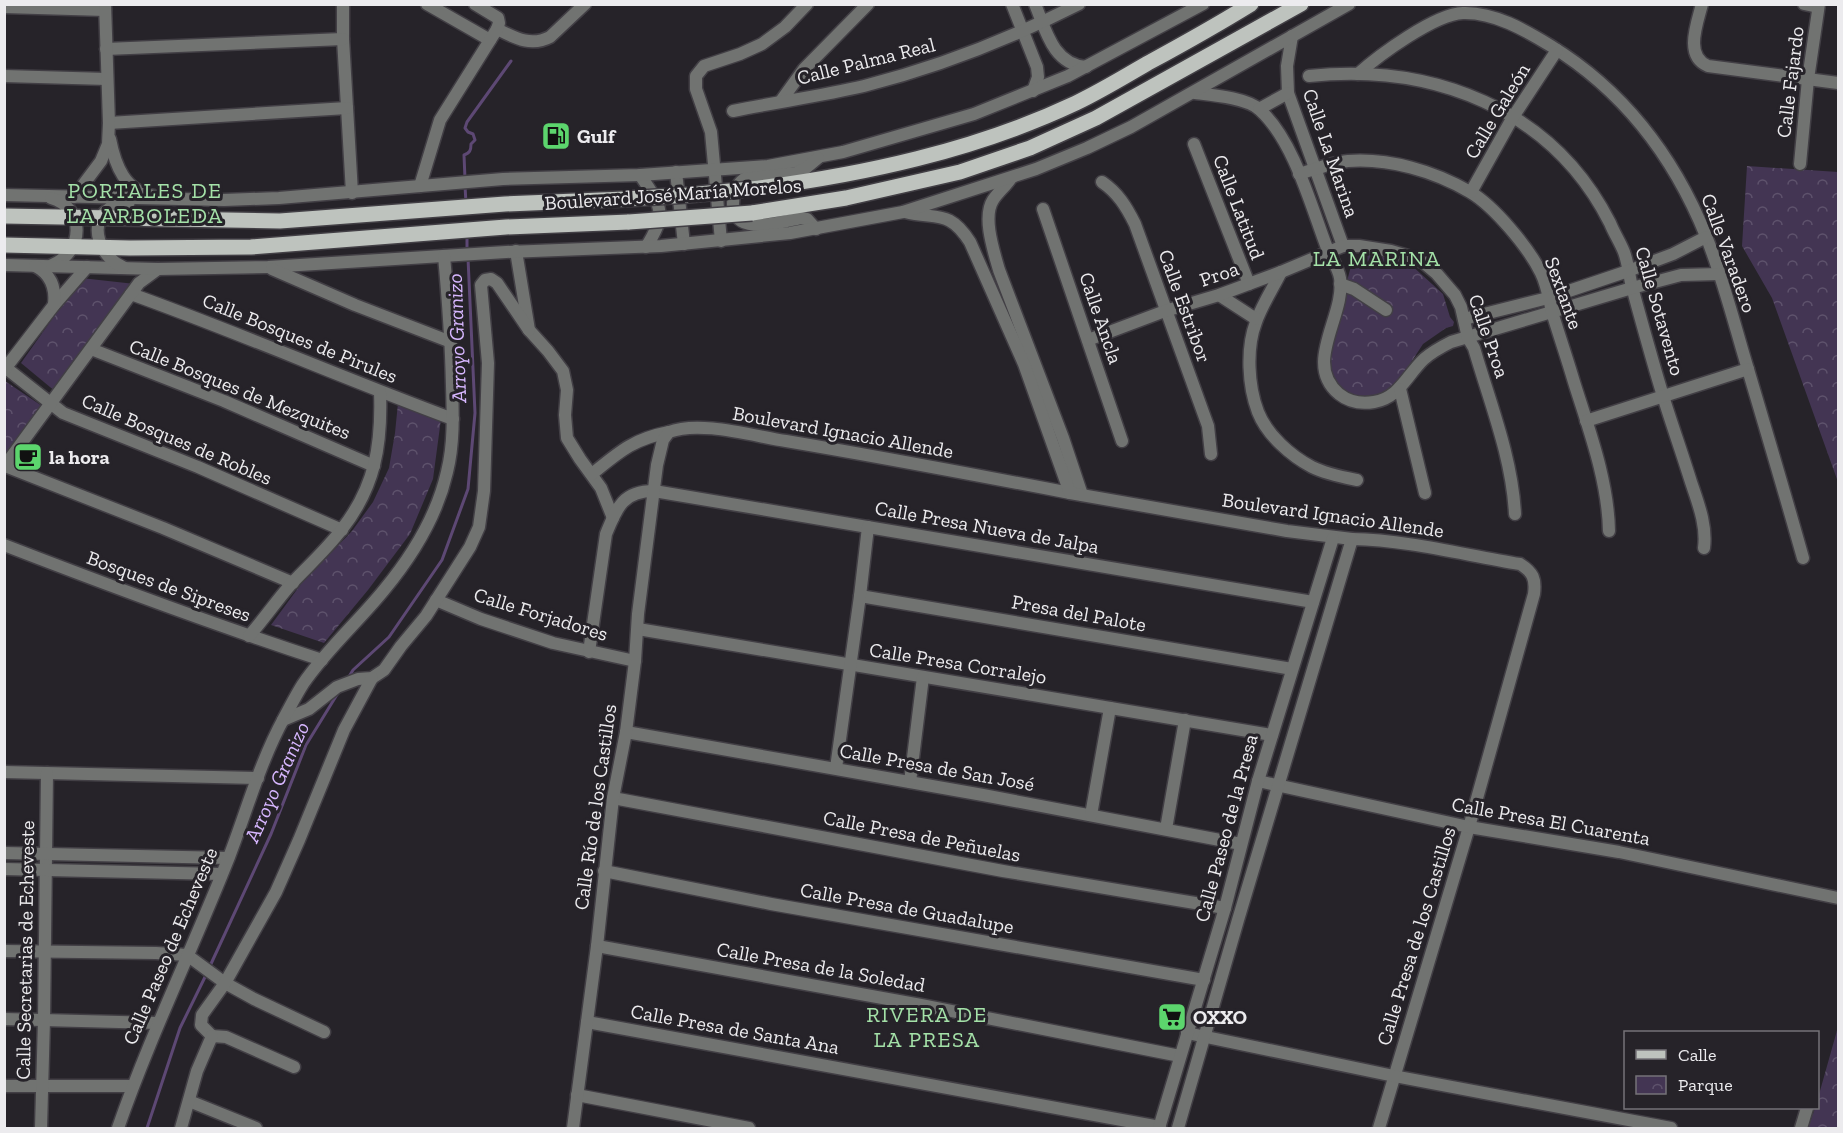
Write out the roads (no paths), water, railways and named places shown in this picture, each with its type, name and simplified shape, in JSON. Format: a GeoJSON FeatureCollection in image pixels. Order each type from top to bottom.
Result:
{"type":"FeatureCollection","features":[{"type":"Feature","properties":{"kind":"main road"},"geometry":{"type":"LineString","coordinates":[[1218,24],[1238,4]]}},
{"type":"Feature","properties":{"kind":"main road","name":"Boulevard José María Morelos"},"geometry":{"type":"LineString","coordinates":[[4,216],[280,221],[445,208],[688,195],[805,182],[902,163],[1017,127],[1076,103],[1251,4]]}},
{"type":"Feature","properties":{"kind":"main road","name":"Boulevard José María Morelos"},"geometry":{"type":"LineString","coordinates":[[4,245],[206,248],[281,245],[455,231],[752,213],[846,198],[960,172],[1030,148],[1096,118],[1301,4]]}},
{"type":"Feature","properties":{"kind":"street"},"geometry":{"type":"LineString","coordinates":[[343,4],[352,193]]}},
{"type":"Feature","properties":{"kind":"street"},"geometry":{"type":"LineString","coordinates":[[427,4],[493,35],[521,41],[544,40],[550,37],[585,4]]}},
{"type":"Feature","properties":{"kind":"street"},"geometry":{"type":"LineString","coordinates":[[420,186],[440,120],[499,23],[498,18],[475,4]]}},
{"type":"Feature","properties":{"kind":"street"},"geometry":{"type":"LineString","coordinates":[[721,241],[709,124],[695,85],[698,72],[705,66],[762,44],[785,27],[807,4]]}},
{"type":"Feature","properties":{"kind":"street","name":"Calle Palma Real"},"geometry":{"type":"LineString","coordinates":[[781,101],[804,69],[868,4]]}},
{"type":"Feature","properties":{"kind":"street"},"geometry":{"type":"LineString","coordinates":[[1012,4],[1038,72],[1033,91]]}},
{"type":"Feature","properties":{"kind":"street"},"geometry":{"type":"LineString","coordinates":[[1035,4],[1053,47],[1060,56],[1074,65],[1086,67]]}},
{"type":"Feature","properties":{"kind":"street","name":"Calle Palma Real"},"geometry":{"type":"LineString","coordinates":[[781,101],[863,86],[917,71],[972,53],[1079,4]]}},
{"type":"Feature","properties":{"kind":"street","name":"Boulevard José María Morelos"},"geometry":{"type":"LineString","coordinates":[[170,198],[235,200],[352,193],[503,179],[715,171],[768,166],[818,157],[914,133],[974,114],[1033,91],[1086,67],[1203,4]]}},
{"type":"Feature","properties":{"kind":"street"},"geometry":{"type":"LineString","coordinates":[[4,265],[136,269],[268,267],[511,251],[646,247],[721,241],[816,229],[903,212],[1012,177],[1087,148],[1131,128],[1195,93],[1349,4]]}},
{"type":"Feature","properties":{"kind":"street"},"geometry":{"type":"LineString","coordinates":[[1702,4],[1694,49],[1695,56],[1700,62],[1708,66],[1839,83]]}},
{"type":"Feature","properties":{"kind":"street"},"geometry":{"type":"LineString","coordinates":[[1804,4],[1818,6]]}},
{"type":"Feature","properties":{"kind":"street","name":"Calle Fajardo"},"geometry":{"type":"LineString","coordinates":[[1800,164],[1818,6]]}},
{"type":"Feature","properties":{"kind":"street"},"geometry":{"type":"LineString","coordinates":[[4,7],[105,7],[108,144],[101,161],[74,197]]}},
{"type":"Feature","properties":{"kind":"street","name":"Calle Varadero"},"geometry":{"type":"LineString","coordinates":[[1358,74],[1388,49],[1452,15],[1462,13],[1496,18],[1528,32],[1557,50],[1608,89],[1643,127],[1662,150],[1686,192],[1706,237],[1784,488],[1803,558]]}},
{"type":"Feature","properties":{"kind":"street","name":"Calle La Marina"},"geometry":{"type":"LineString","coordinates":[[1292,36],[1287,66],[1288,93],[1343,246]]}},
{"type":"Feature","properties":{"kind":"street"},"geometry":{"type":"LineString","coordinates":[[106,49],[343,39]]}},
{"type":"Feature","properties":{"kind":"street","name":"Calle Galeón"},"geometry":{"type":"LineString","coordinates":[[1471,192],[1513,117],[1557,50]]}},
{"type":"Feature","properties":{"kind":"street","name":"Calle Sotavento"},"geometry":{"type":"LineString","coordinates":[[1309,76],[1358,74],[1408,78],[1480,99],[1513,117],[1537,134],[1579,175],[1601,206],[1624,252],[1632,288],[1701,512],[1705,532],[1704,548]]}},
{"type":"Feature","properties":{"kind":"street"},"geometry":{"type":"LineString","coordinates":[[4,76],[107,79]]}},
{"type":"Feature","properties":{"kind":"street"},"geometry":{"type":"LineString","coordinates":[[1195,93],[1227,98],[1259,109],[1288,93]]}},
{"type":"Feature","properties":{"kind":"street"},"geometry":{"type":"LineString","coordinates":[[733,111],[781,101]]}},
{"type":"Feature","properties":{"kind":"street"},"geometry":{"type":"LineString","coordinates":[[109,129],[347,108]]}},
{"type":"Feature","properties":{"kind":"street","name":"Calle La Marina"},"geometry":{"type":"LineString","coordinates":[[1259,109],[1281,136],[1299,174],[1329,253],[1337,267],[1340,284],[1338,303],[1324,358],[1324,367],[1330,384],[1343,397],[1365,404],[1388,398],[1400,389],[1424,359],[1436,349],[1451,342],[1681,275],[1719,274]]}},
{"type":"Feature","properties":{"kind":"street"},"geometry":{"type":"LineString","coordinates":[[109,129],[116,163],[127,182],[146,195],[170,198]]}},
{"type":"Feature","properties":{"kind":"street","name":"Calle Latitud"},"geometry":{"type":"LineString","coordinates":[[1194,144],[1249,284]]}},
{"type":"Feature","properties":{"kind":"street"},"geometry":{"type":"LineString","coordinates":[[816,229],[807,219],[801,218],[752,226],[742,223],[737,220],[733,204],[738,184],[744,179],[796,173],[806,168],[818,157]]}},
{"type":"Feature","properties":{"kind":"street","name":"Sextante"},"geometry":{"type":"LineString","coordinates":[[1299,174],[1348,161],[1393,164],[1421,171],[1471,192],[1524,244],[1541,273],[1586,421],[1607,499],[1609,531]]}},
{"type":"Feature","properties":{"kind":"street"},"geometry":{"type":"LineString","coordinates":[[676,172],[684,244]]}},
{"type":"Feature","properties":{"kind":"street"},"geometry":{"type":"LineString","coordinates":[[640,175],[655,197],[660,215],[658,228],[646,247]]}},
{"type":"Feature","properties":{"kind":"street"},"geometry":{"type":"LineString","coordinates":[[1012,177],[993,200],[988,212],[994,252],[1076,494]]}},
{"type":"Feature","properties":{"kind":"street","name":"Calle Estribor"},"geometry":{"type":"LineString","coordinates":[[1102,182],[1112,188],[1126,205],[1208,426],[1211,454]]}},
{"type":"Feature","properties":{"kind":"street"},"geometry":{"type":"LineString","coordinates":[[4,195],[170,198]]}},
{"type":"Feature","properties":{"kind":"street"},"geometry":{"type":"LineString","coordinates":[[48,197],[71,211],[77,232],[74,246],[60,261],[48,266]]}},
{"type":"Feature","properties":{"kind":"street"},"geometry":{"type":"LineString","coordinates":[[136,269],[122,267],[109,259],[101,247],[98,233],[102,218],[111,207],[140,198]]}},
{"type":"Feature","properties":{"kind":"street","name":"Calle Ancla"},"geometry":{"type":"LineString","coordinates":[[1043,209],[1122,441]]}},
{"type":"Feature","properties":{"kind":"street"},"geometry":{"type":"LineString","coordinates":[[903,212],[947,218],[959,226],[970,242],[1024,364],[1076,494]]}},
{"type":"Feature","properties":{"kind":"street"},"geometry":{"type":"LineString","coordinates":[[1464,320],[1548,298],[1628,271],[1673,254],[1706,237]]}},
{"type":"Feature","properties":{"kind":"street"},"geometry":{"type":"LineString","coordinates":[[1329,253],[1343,246]]}},
{"type":"Feature","properties":{"kind":"street","name":"Calle Proa"},"geometry":{"type":"LineString","coordinates":[[1343,246],[1391,251],[1424,263],[1448,285],[1458,301],[1468,338],[1474,348],[1512,477],[1515,514]]}},
{"type":"Feature","properties":{"kind":"street"},"geometry":{"type":"LineString","coordinates":[[5,369],[54,305],[99,253],[101,247]]}},
{"type":"Feature","properties":{"kind":"street"},"geometry":{"type":"LineString","coordinates":[[511,251],[528,330]]}},
{"type":"Feature","properties":{"kind":"street","name":"Proa"},"geometry":{"type":"LineString","coordinates":[[1088,340],[1165,311],[1219,296],[1329,253]]}},
{"type":"Feature","properties":{"kind":"street"},"geometry":{"type":"LineString","coordinates":[[1673,254],[1681,275]]}},
{"type":"Feature","properties":{"kind":"street","name":"Calle Paseo de Echeveste"},"geometry":{"type":"LineString","coordinates":[[118,1128],[158,1023],[283,720],[303,685],[322,660],[384,590],[406,561],[426,530],[436,507],[447,473],[453,419],[451,342],[444,256]]}},
{"type":"Feature","properties":{"kind":"street"},"geometry":{"type":"LineString","coordinates":[[34,266],[43,271],[51,281],[55,292],[54,305]]}},
{"type":"Feature","properties":{"kind":"street"},"geometry":{"type":"LineString","coordinates":[[268,267],[355,305],[451,342]]}},
{"type":"Feature","properties":{"kind":"street"},"geometry":{"type":"LineString","coordinates":[[158,269],[139,283],[5,467],[163,528],[293,583]]}},
{"type":"Feature","properties":{"kind":"street","name":"Boulevard Ignacio Allende"},"geometry":{"type":"LineString","coordinates":[[1281,272],[1256,320],[1252,343],[1250,373],[1259,414],[1270,431],[1299,460],[1315,469],[1357,480]]}},
{"type":"Feature","properties":{"kind":"street"},"geometry":{"type":"LineString","coordinates":[[294,1067],[226,1037],[212,1036],[201,1025],[202,1015],[276,892],[344,730],[372,678],[384,670],[426,616],[470,547],[479,526],[484,481],[488,363],[481,285],[485,280],[491,279],[497,283],[528,330],[563,371],[567,390],[565,415],[567,438],[601,488],[613,518]]}},
{"type":"Feature","properties":{"kind":"street"},"geometry":{"type":"LineString","coordinates":[[1340,284],[1354,288],[1386,310]]}},
{"type":"Feature","properties":{"kind":"street","name":"Calle Bosques de Pirules"},"geometry":{"type":"LineString","coordinates":[[132,294],[209,322],[380,392],[453,419]]}},
{"type":"Feature","properties":{"kind":"street"},"geometry":{"type":"LineString","coordinates":[[1219,296],[1256,320]]}},
{"type":"Feature","properties":{"kind":"street","name":"Calle Bosques de Mezquites"},"geometry":{"type":"LineString","coordinates":[[91,349],[224,401],[374,466]]}},
{"type":"Feature","properties":{"kind":"street","name":"Calle Bosques de Robles"},"geometry":{"type":"LineString","coordinates":[[5,369],[63,413],[198,467],[342,530]]}},
{"type":"Feature","properties":{"kind":"street"},"geometry":{"type":"LineString","coordinates":[[1586,421],[1748,369]]}},
{"type":"Feature","properties":{"kind":"street"},"geometry":{"type":"LineString","coordinates":[[1400,389],[1425,494]]}},
{"type":"Feature","properties":{"kind":"street"},"geometry":{"type":"LineString","coordinates":[[249,636],[293,583],[342,530],[359,505],[374,466],[379,444],[380,392]]}},
{"type":"Feature","properties":{"kind":"street","name":"Boulevard Ignacio Allende"},"geometry":{"type":"LineString","coordinates":[[592,474],[622,450],[647,436],[689,427],[712,429],[837,449],[1076,494],[1333,538],[1409,544],[1520,564],[1532,574],[1535,580]]}},
{"type":"Feature","properties":{"kind":"street"},"geometry":{"type":"LineString","coordinates":[[590,652],[606,534],[626,498],[637,492],[654,490],[663,440],[669,432]]}},
{"type":"Feature","properties":{"kind":"street","name":"Calle Presa Nueva de Jalpa"},"geometry":{"type":"LineString","coordinates":[[654,490],[1313,602]]}},
{"type":"Feature","properties":{"kind":"street","name":"Calle Río de los Castillos"},"geometry":{"type":"LineString","coordinates":[[573,1128],[597,946],[613,798],[626,732],[654,490]]}},
{"type":"Feature","properties":{"kind":"street"},"geometry":{"type":"LineString","coordinates":[[836,768],[868,527]]}},
{"type":"Feature","properties":{"kind":"street","name":"Calle Paseo de la Presa"},"geometry":{"type":"LineString","coordinates":[[1160,1128],[1225,908],[1258,782],[1333,538]]}},
{"type":"Feature","properties":{"kind":"street","name":"Calle Paseo de la Presa"},"geometry":{"type":"LineString","coordinates":[[1178,1128],[1352,539]]}},
{"type":"Feature","properties":{"kind":"street","name":"Bosques de Sipreses"},"geometry":{"type":"LineString","coordinates":[[4,545],[125,592],[322,660]]}},
{"type":"Feature","properties":{"kind":"street","name":"Calle Presa de los Castillos"},"geometry":{"type":"LineString","coordinates":[[1379,1128],[1469,827],[1534,594],[1535,580]]}},
{"type":"Feature","properties":{"kind":"street","name":"Presa del Palote"},"geometry":{"type":"LineString","coordinates":[[860,596],[1292,669]]}},
{"type":"Feature","properties":{"kind":"street","name":"Calle Forjadores"},"geometry":{"type":"LineString","coordinates":[[436,600],[518,632],[590,652],[635,661]]}},
{"type":"Feature","properties":{"kind":"street","name":"Calle Presa Corralejo"},"geometry":{"type":"LineString","coordinates":[[638,629],[1272,735]]}},
{"type":"Feature","properties":{"kind":"street"},"geometry":{"type":"LineString","coordinates":[[910,782],[923,677]]}},
{"type":"Feature","properties":{"kind":"street"},"geometry":{"type":"LineString","coordinates":[[283,720],[309,709],[337,687],[358,678],[372,678]]}},
{"type":"Feature","properties":{"kind":"street"},"geometry":{"type":"LineString","coordinates":[[1092,814],[1110,708]]}},
{"type":"Feature","properties":{"kind":"street"},"geometry":{"type":"LineString","coordinates":[[1166,829],[1185,720]]}},
{"type":"Feature","properties":{"kind":"street","name":"Calle Presa de San José"},"geometry":{"type":"LineString","coordinates":[[626,732],[1092,814],[1241,844]]}},
{"type":"Feature","properties":{"kind":"street"},"geometry":{"type":"LineString","coordinates":[[4,772],[258,778]]}},
{"type":"Feature","properties":{"kind":"street","name":"Calle Secretarias de Echeveste"},"geometry":{"type":"LineString","coordinates":[[41,1128],[47,773]]}},
{"type":"Feature","properties":{"kind":"street","name":"Calle Presa El Cuarenta"},"geometry":{"type":"LineString","coordinates":[[1258,782],[1469,827],[1619,852],[1839,898]]}},
{"type":"Feature","properties":{"kind":"street","name":"Calle Presa de Peñuelas"},"geometry":{"type":"LineString","coordinates":[[613,798],[1003,871],[1225,908]]}},
{"type":"Feature","properties":{"kind":"street"},"geometry":{"type":"LineString","coordinates":[[4,853],[228,858]]}},
{"type":"Feature","properties":{"kind":"street"},"geometry":{"type":"LineString","coordinates":[[4,868],[221,874]]}},
{"type":"Feature","properties":{"kind":"street","name":"Calle Presa de Guadalupe"},"geometry":{"type":"LineString","coordinates":[[604,871],[771,904],[1204,980]]}},
{"type":"Feature","properties":{"kind":"street","name":"Calle Presa de la Soledad"},"geometry":{"type":"LineString","coordinates":[[597,946],[921,1005],[1180,1056]]}},
{"type":"Feature","properties":{"kind":"street"},"geometry":{"type":"LineString","coordinates":[[4,951],[187,955],[221,980],[254,999],[324,1032]]}},
{"type":"Feature","properties":{"kind":"street"},"geometry":{"type":"LineString","coordinates":[[4,1019],[158,1023]]}},
{"type":"Feature","properties":{"kind":"street","name":"Calle Presa de Santa Ana"},"geometry":{"type":"LineString","coordinates":[[587,1022],[1160,1128]]}},
{"type":"Feature","properties":{"kind":"street"},"geometry":{"type":"LineString","coordinates":[[1187,1033],[1394,1076],[1671,1128]]}},
{"type":"Feature","properties":{"kind":"street"},"geometry":{"type":"LineString","coordinates":[[181,1128],[202,1056],[212,1036]]}},
{"type":"Feature","properties":{"kind":"street"},"geometry":{"type":"LineString","coordinates":[[4,1086],[133,1086]]}},
{"type":"Feature","properties":{"kind":"street"},"geometry":{"type":"LineString","coordinates":[[577,1095],[713,1125],[748,1128]]}},
{"type":"Feature","properties":{"kind":"street"},"geometry":{"type":"LineString","coordinates":[[189,1101],[256,1128]]}},
{"type":"Feature","properties":{"kind":"street"},"geometry":{"type":"LineString","coordinates":[[1801,1128],[1806,1109]]}},
{"type":"Feature","properties":{"kind":"waterway","name":"Arroyo Granizo"},"geometry":{"type":"LineString","coordinates":[[465,179],[464,155],[470,151],[471,144],[475,140],[473,134],[465,128],[467,122],[511,61]]}},
{"type":"Feature","properties":{"kind":"waterway","name":"Arroyo Granizo"},"geometry":{"type":"LineString","coordinates":[[465,186],[466,203]]}},
{"type":"Feature","properties":{"kind":"waterway","name":"Arroyo Granizo"},"geometry":{"type":"LineString","coordinates":[[467,234],[467,251]]}},
{"type":"Feature","properties":{"kind":"waterway","name":"Arroyo Granizo"},"geometry":{"type":"LineString","coordinates":[[347,680],[353,670],[389,637],[442,560],[468,489],[475,413],[468,258]]}},
{"type":"Feature","properties":{"kind":"waterway","name":"Arroyo Granizo"},"geometry":{"type":"LineString","coordinates":[[210,966],[271,834],[306,745],[338,693]]}},
{"type":"Feature","properties":{"kind":"waterway","name":"Arroyo Granizo"},"geometry":{"type":"LineString","coordinates":[[147,1128],[180,1028],[206,975]]}},
{"type":"Feature","properties":{"kind":"place","name":"Gulf"},"geometry":{"type":"Point","coordinates":[556,136]}},
{"type":"Feature","properties":{"kind":"place","name":"la hora"},"geometry":{"type":"Point","coordinates":[28,457]}},
{"type":"Feature","properties":{"kind":"place","name":"OXXO"},"geometry":{"type":"Point","coordinates":[1172,1017]}},
{"type":"Feature","properties":{"kind":"district","name":"PORTALES DE LA ARBOLEDA"},"geometry":{"type":"Point","coordinates":[145,202]}},
{"type":"Feature","properties":{"kind":"district","name":"LA MARINA"},"geometry":{"type":"Point","coordinates":[1377,258]}},
{"type":"Feature","properties":{"kind":"district","name":"RIVERA DE LA PRESA"},"geometry":{"type":"Point","coordinates":[927,1026]}}]}
